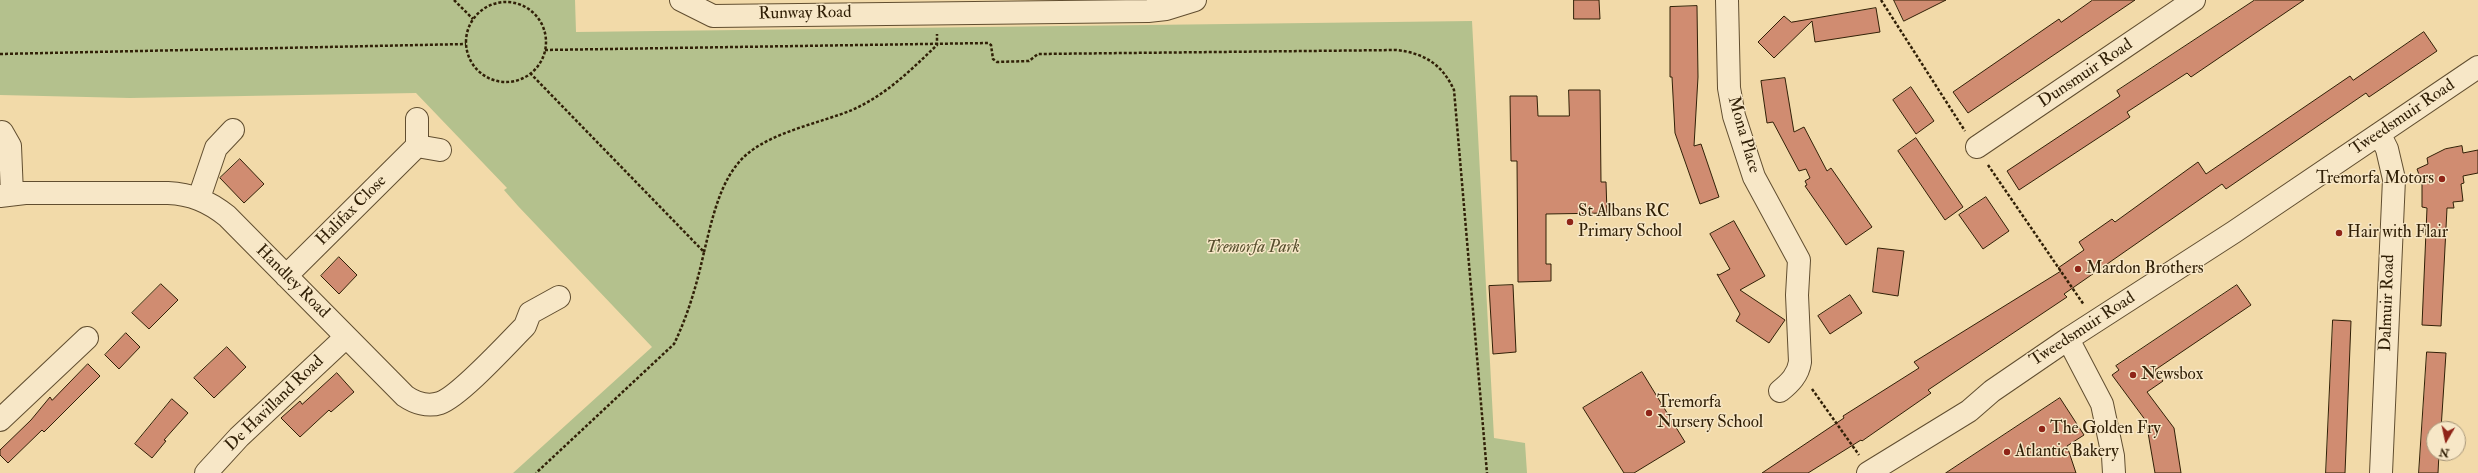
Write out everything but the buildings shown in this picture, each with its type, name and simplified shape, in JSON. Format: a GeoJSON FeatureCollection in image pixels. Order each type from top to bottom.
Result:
{"type":"FeatureCollection","features":[{"type":"Feature","properties":{"kind":"street","name":"Runway Road"},"geometry":{"type":"LineString","coordinates":[[681,0],[713,16],[876,7],[1148,11],[1166,9],[1195,0]]}},
{"type":"Feature","properties":{"kind":"street","name":"Mona Place"},"geometry":{"type":"LineString","coordinates":[[1727,0],[1729,88],[1734,116],[1754,177],[1799,260],[1797,295],[1800,354],[1798,371]]}},
{"type":"Feature","properties":{"kind":"street","name":"Dunsmuir Road"},"geometry":{"type":"LineString","coordinates":[[1977,147],[2194,0]]}},
{"type":"Feature","properties":{"kind":"street","name":"Tweedsmuir Road"},"geometry":{"type":"LineString","coordinates":[[1877,470],[1969,412],[1992,391],[2068,339],[2380,135],[2478,67]]}},
{"type":"Feature","properties":{"kind":"street"},"geometry":{"type":"LineString","coordinates":[[417,119],[417,146],[440,150]]}},
{"type":"Feature","properties":{"kind":"street"},"geometry":{"type":"LineString","coordinates":[[199,198],[216,148],[233,130]]}},
{"type":"Feature","properties":{"kind":"street"},"geometry":{"type":"LineString","coordinates":[[2,132],[10,146],[6,195]]}},
{"type":"Feature","properties":{"kind":"street","name":"Dalmuir Road"},"geometry":{"type":"LineString","coordinates":[[2380,135],[2387,149],[2394,179],[2381,473]]}},
{"type":"Feature","properties":{"kind":"street","name":"Halifax Close"},"geometry":{"type":"LineString","coordinates":[[286,276],[417,146]]}},
{"type":"Feature","properties":{"kind":"street","name":"Handley Road"},"geometry":{"type":"LineString","coordinates":[[6,195],[168,193],[199,198],[226,216],[405,396],[417,403],[440,403],[455,394],[525,326],[524,308],[559,297]]}},
{"type":"Feature","properties":{"kind":"street","name":"De Havilland Road"},"geometry":{"type":"LineString","coordinates":[[206,473],[239,437],[346,336]]}},
{"type":"Feature","properties":{"kind":"street"},"geometry":{"type":"LineString","coordinates":[[0,420],[87,338]]}},
{"type":"Feature","properties":{"kind":"street"},"geometry":{"type":"LineString","coordinates":[[2068,339],[2102,404],[2113,456],[2114,473]]}},
{"type":"Feature","properties":{"kind":"street"},"geometry":{"type":"LineString","coordinates":[[1780,391],[1790,383],[1798,371]]}},
{"type":"Feature","properties":{"kind":"path"},"geometry":{"type":"LineString","coordinates":[[454,0],[473,19]]}},
{"type":"Feature","properties":{"kind":"path"},"geometry":{"type":"LineString","coordinates":[[1881,0],[1977,147],[2095,321]]}},
{"type":"Feature","properties":{"kind":"path"},"geometry":{"type":"LineString","coordinates":[[504,2],[516,3],[536,16],[543,26],[546,38],[545,50],[541,61],[523,78],[510,82],[497,81],[485,76],[475,68],[468,56],[466,44],[467,31],[473,19],[481,10],[492,4],[504,2]]}},
{"type":"Feature","properties":{"kind":"path"},"geometry":{"type":"LineString","coordinates":[[545,50],[988,43],[991,45],[993,59],[997,62],[1029,62],[1038,54],[1396,50],[1412,52],[1428,58],[1448,76],[1454,90],[1487,473]]}},
{"type":"Feature","properties":{"kind":"path"},"geometry":{"type":"LineString","coordinates":[[0,54],[466,44]]}},
{"type":"Feature","properties":{"kind":"path"},"geometry":{"type":"LineString","coordinates":[[536,473],[674,344],[682,327],[698,280],[715,209],[725,187],[745,156],[762,144],[853,109],[882,94],[936,45]]}},
{"type":"Feature","properties":{"kind":"path"},"geometry":{"type":"LineString","coordinates":[[530,73],[704,252]]}},
{"type":"Feature","properties":{"kind":"path"},"geometry":{"type":"LineString","coordinates":[[1798,371],[1877,470]]}},
{"type":"Feature","properties":{"kind":"green space","name":"Tremorfa Park"},"geometry":{"type":"Polygon","coordinates":[[[0,0],[575,0],[576,32],[1472,21],[1494,438],[1525,443],[1527,473],[513,473],[652,347],[518,206],[504,190],[507,188],[416,93],[130,98],[0,95],[0,0]]]}},
{"type":"Feature","properties":{"kind":"place","name":"Tremorfa Motors"},"geometry":{"type":"Point","coordinates":[2442,179]}},
{"type":"Feature","properties":{"kind":"place","name":"St Albans RC Primary School"},"geometry":{"type":"Point","coordinates":[1570,222]}},
{"type":"Feature","properties":{"kind":"place","name":"Hair with Flair"},"geometry":{"type":"Point","coordinates":[2339,233]}},
{"type":"Feature","properties":{"kind":"place","name":"Mardon Brothers"},"geometry":{"type":"Point","coordinates":[2078,269]}},
{"type":"Feature","properties":{"kind":"place","name":"Newsbox"},"geometry":{"type":"Point","coordinates":[2133,375]}},
{"type":"Feature","properties":{"kind":"place","name":"Tremorfa Nursery School"},"geometry":{"type":"Point","coordinates":[1649,413]}},
{"type":"Feature","properties":{"kind":"place","name":"The Golden Fry"},"geometry":{"type":"Point","coordinates":[2042,429]}},
{"type":"Feature","properties":{"kind":"place","name":"Atlantic Bakery"},"geometry":{"type":"Point","coordinates":[2007,452]}}]}
